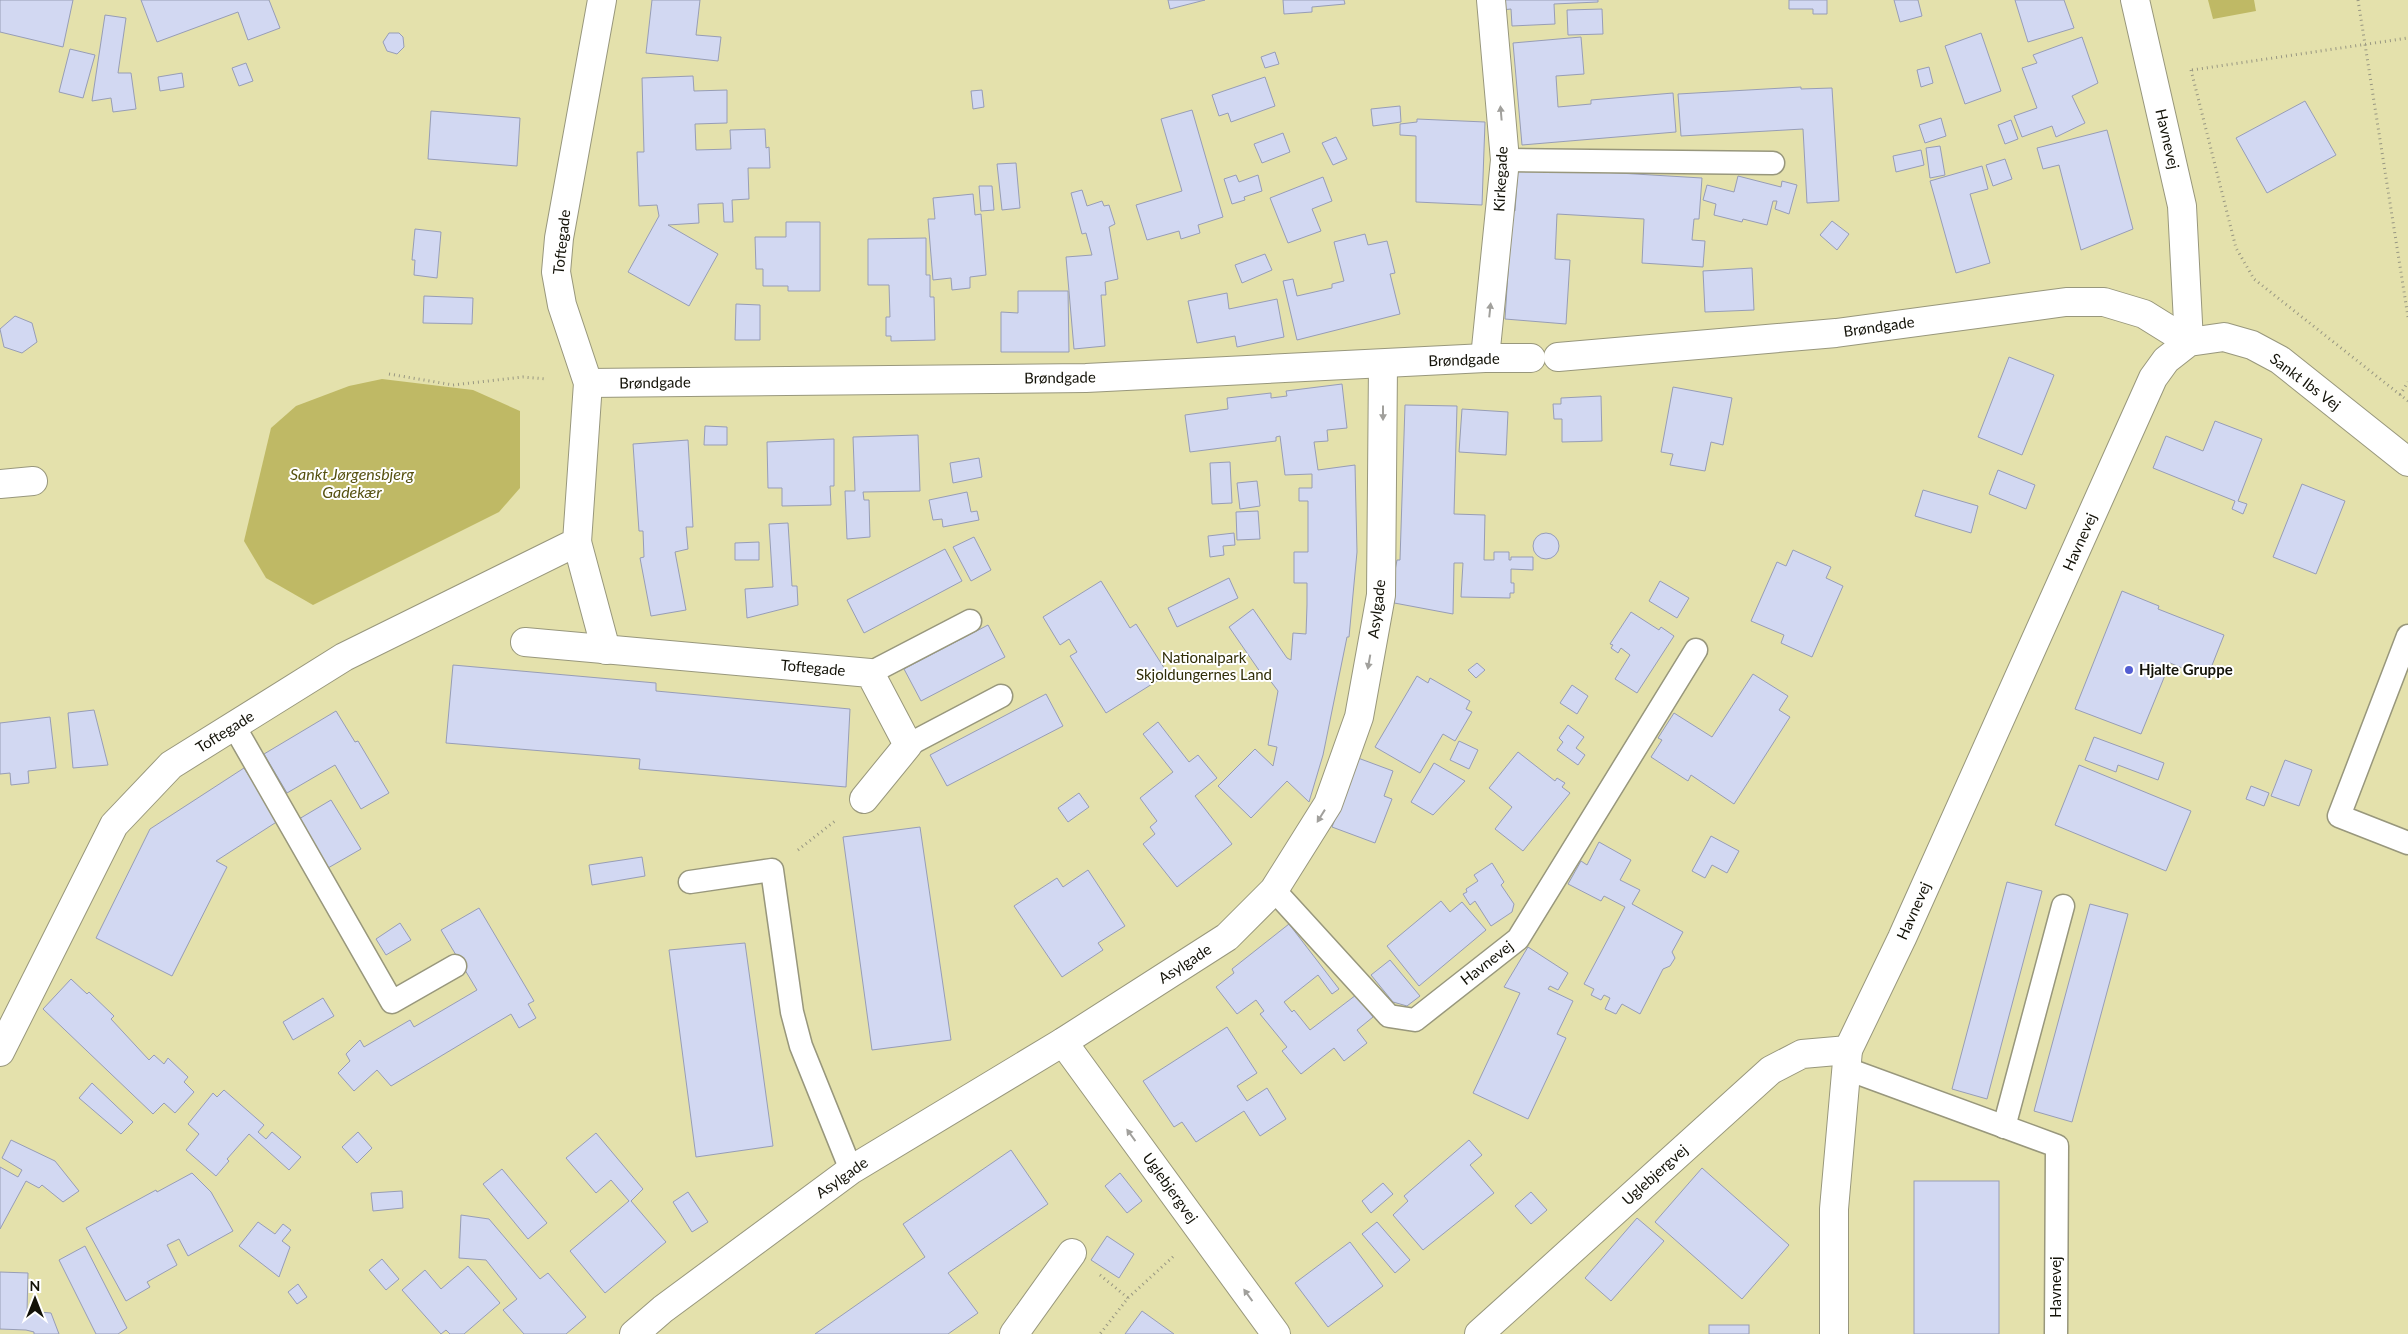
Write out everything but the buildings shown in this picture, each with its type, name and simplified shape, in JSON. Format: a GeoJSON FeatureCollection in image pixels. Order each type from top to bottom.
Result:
{"type":"FeatureCollection","features":[{"type":"Feature","properties":{"kind":"street","name":"Toftegade"},"geometry":{"type":"LineString","coordinates":[[602,0],[559,238],[556,272],[562,305],[588,383],[577,542],[606,650]]}},
{"type":"Feature","properties":{"kind":"street","name":"Kirkegade"},"geometry":{"type":"LineString","coordinates":[[1484,358],[1505,160],[1491,0]]}},
{"type":"Feature","properties":{"kind":"street","name":"Havnevej"},"geometry":{"type":"LineString","coordinates":[[1834,1334],[1834,1209],[1847,1060],[2153,378],[2166,360],[2189,342],[2182,206],[2135,0]]}},
{"type":"Feature","properties":{"kind":"street","name":"Brøndgade"},"geometry":{"type":"LineString","coordinates":[[1558,358],[1836,333],[2066,302],[2104,302],[2144,314],[2189,342]]}},
{"type":"Feature","properties":{"kind":"street","name":"Sankt Ibs Vej"},"geometry":{"type":"LineString","coordinates":[[2189,342],[2224,337],[2252,344],[2280,360],[2408,462]]}},
{"type":"Feature","properties":{"kind":"street","name":"Brøndgade"},"geometry":{"type":"LineString","coordinates":[[588,383],[1086,378],[1484,358],[1530,358]]}},
{"type":"Feature","properties":{"kind":"street","name":"Asylgade"},"geometry":{"type":"LineString","coordinates":[[634,1334],[663,1309],[851,1170],[1063,1042],[1227,937],[1274,890],[1328,804],[1359,717],[1381,595],[1383,364]]}},
{"type":"Feature","properties":{"kind":"street"},"geometry":{"type":"LineString","coordinates":[[0,484],[33,481]]}},
{"type":"Feature","properties":{"kind":"street","name":"Toftegade"},"geometry":{"type":"LineString","coordinates":[[0,1052],[114,825],[171,765],[344,657],[577,542]]}},
{"type":"Feature","properties":{"kind":"street","name":"Toftegade"},"geometry":{"type":"LineString","coordinates":[[525,642],[870,673]]}},
{"type":"Feature","properties":{"kind":"street"},"geometry":{"type":"LineString","coordinates":[[864,799],[908,745],[870,673]]}},
{"type":"Feature","properties":{"kind":"street","name":"Uglebjergvej"},"geometry":{"type":"LineString","coordinates":[[1063,1042],[1276,1334]]}},
{"type":"Feature","properties":{"kind":"street","name":"Uglebjergvej"},"geometry":{"type":"LineString","coordinates":[[1479,1334],[1771,1070],[1802,1054],[1847,1060]]}},
{"type":"Feature","properties":{"kind":"street"},"geometry":{"type":"LineString","coordinates":[[1014,1334],[1072,1253]]}},
{"type":"Feature","properties":{"kind":"lane"},"geometry":{"type":"LineString","coordinates":[[1505,160],[1773,162]]}},
{"type":"Feature","properties":{"kind":"lane"},"geometry":{"type":"LineString","coordinates":[[870,673],[970,621]]}},
{"type":"Feature","properties":{"kind":"lane"},"geometry":{"type":"LineString","coordinates":[[2408,636],[2404,661],[2339,816],[2408,842]]}},
{"type":"Feature","properties":{"kind":"lane","name":"Havnevej"},"geometry":{"type":"LineString","coordinates":[[1274,890],[1389,1016],[1415,1020],[1518,939],[1696,650]]}},
{"type":"Feature","properties":{"kind":"lane"},"geometry":{"type":"LineString","coordinates":[[908,745],[1001,696]]}},
{"type":"Feature","properties":{"kind":"lane"},"geometry":{"type":"LineString","coordinates":[[234,726],[392,1002],[455,966]]}},
{"type":"Feature","properties":{"kind":"lane"},"geometry":{"type":"LineString","coordinates":[[690,882],[772,870],[792,1012],[801,1046],[851,1170]]}},
{"type":"Feature","properties":{"kind":"lane"},"geometry":{"type":"LineString","coordinates":[[2004,1126],[2063,906]]}},
{"type":"Feature","properties":{"kind":"lane","name":"Havnevej"},"geometry":{"type":"LineString","coordinates":[[1847,1060],[2004,1126],[2057,1146],[2056,1334]]}},
{"type":"Feature","properties":{"kind":"path"},"geometry":{"type":"LineString","coordinates":[[2358,0],[2408,317]]}},
{"type":"Feature","properties":{"kind":"path"},"geometry":{"type":"LineString","coordinates":[[2192,70],[2408,38]]}},
{"type":"Feature","properties":{"kind":"path"},"geometry":{"type":"LineString","coordinates":[[2184,64],[2192,70],[2236,248],[2254,279],[2408,401]]}},
{"type":"Feature","properties":{"kind":"path"},"geometry":{"type":"LineString","coordinates":[[389,374],[453,385],[523,377],[588,383]]}},
{"type":"Feature","properties":{"kind":"path"},"geometry":{"type":"LineString","coordinates":[[2400,395],[2408,382]]}},
{"type":"Feature","properties":{"kind":"path"},"geometry":{"type":"LineString","coordinates":[[772,870],[864,799]]}},
{"type":"Feature","properties":{"kind":"path"},"geometry":{"type":"LineString","coordinates":[[1100,1334],[1128,1298],[1201,1232]]}},
{"type":"Feature","properties":{"kind":"path"},"geometry":{"type":"LineString","coordinates":[[1072,1253],[1128,1298]]}},
{"type":"Feature","properties":{"kind":"green space","name":"Nationalpark Skjoldungernes Land"},"geometry":{"type":"Polygon","coordinates":[[[0,0],[2408,0],[2408,1334],[0,1334],[0,0]]]}},
{"type":"Feature","properties":{"kind":"water"},"geometry":{"type":"Polygon","coordinates":[[[2208,0],[2254,0],[2256,11],[2213,19],[2208,0]]]}},
{"type":"Feature","properties":{"kind":"water","name":"Sankt Jørgensbjerg Gadekær"},"geometry":{"type":"Polygon","coordinates":[[[382,379],[473,390],[520,411],[520,488],[499,512],[313,605],[266,578],[244,541],[271,428],[296,406],[349,386],[382,379]]]}},
{"type":"Feature","properties":{"kind":"place","name":"Hjalte Gruppe"},"geometry":{"type":"Point","coordinates":[2129,670]}}]}
